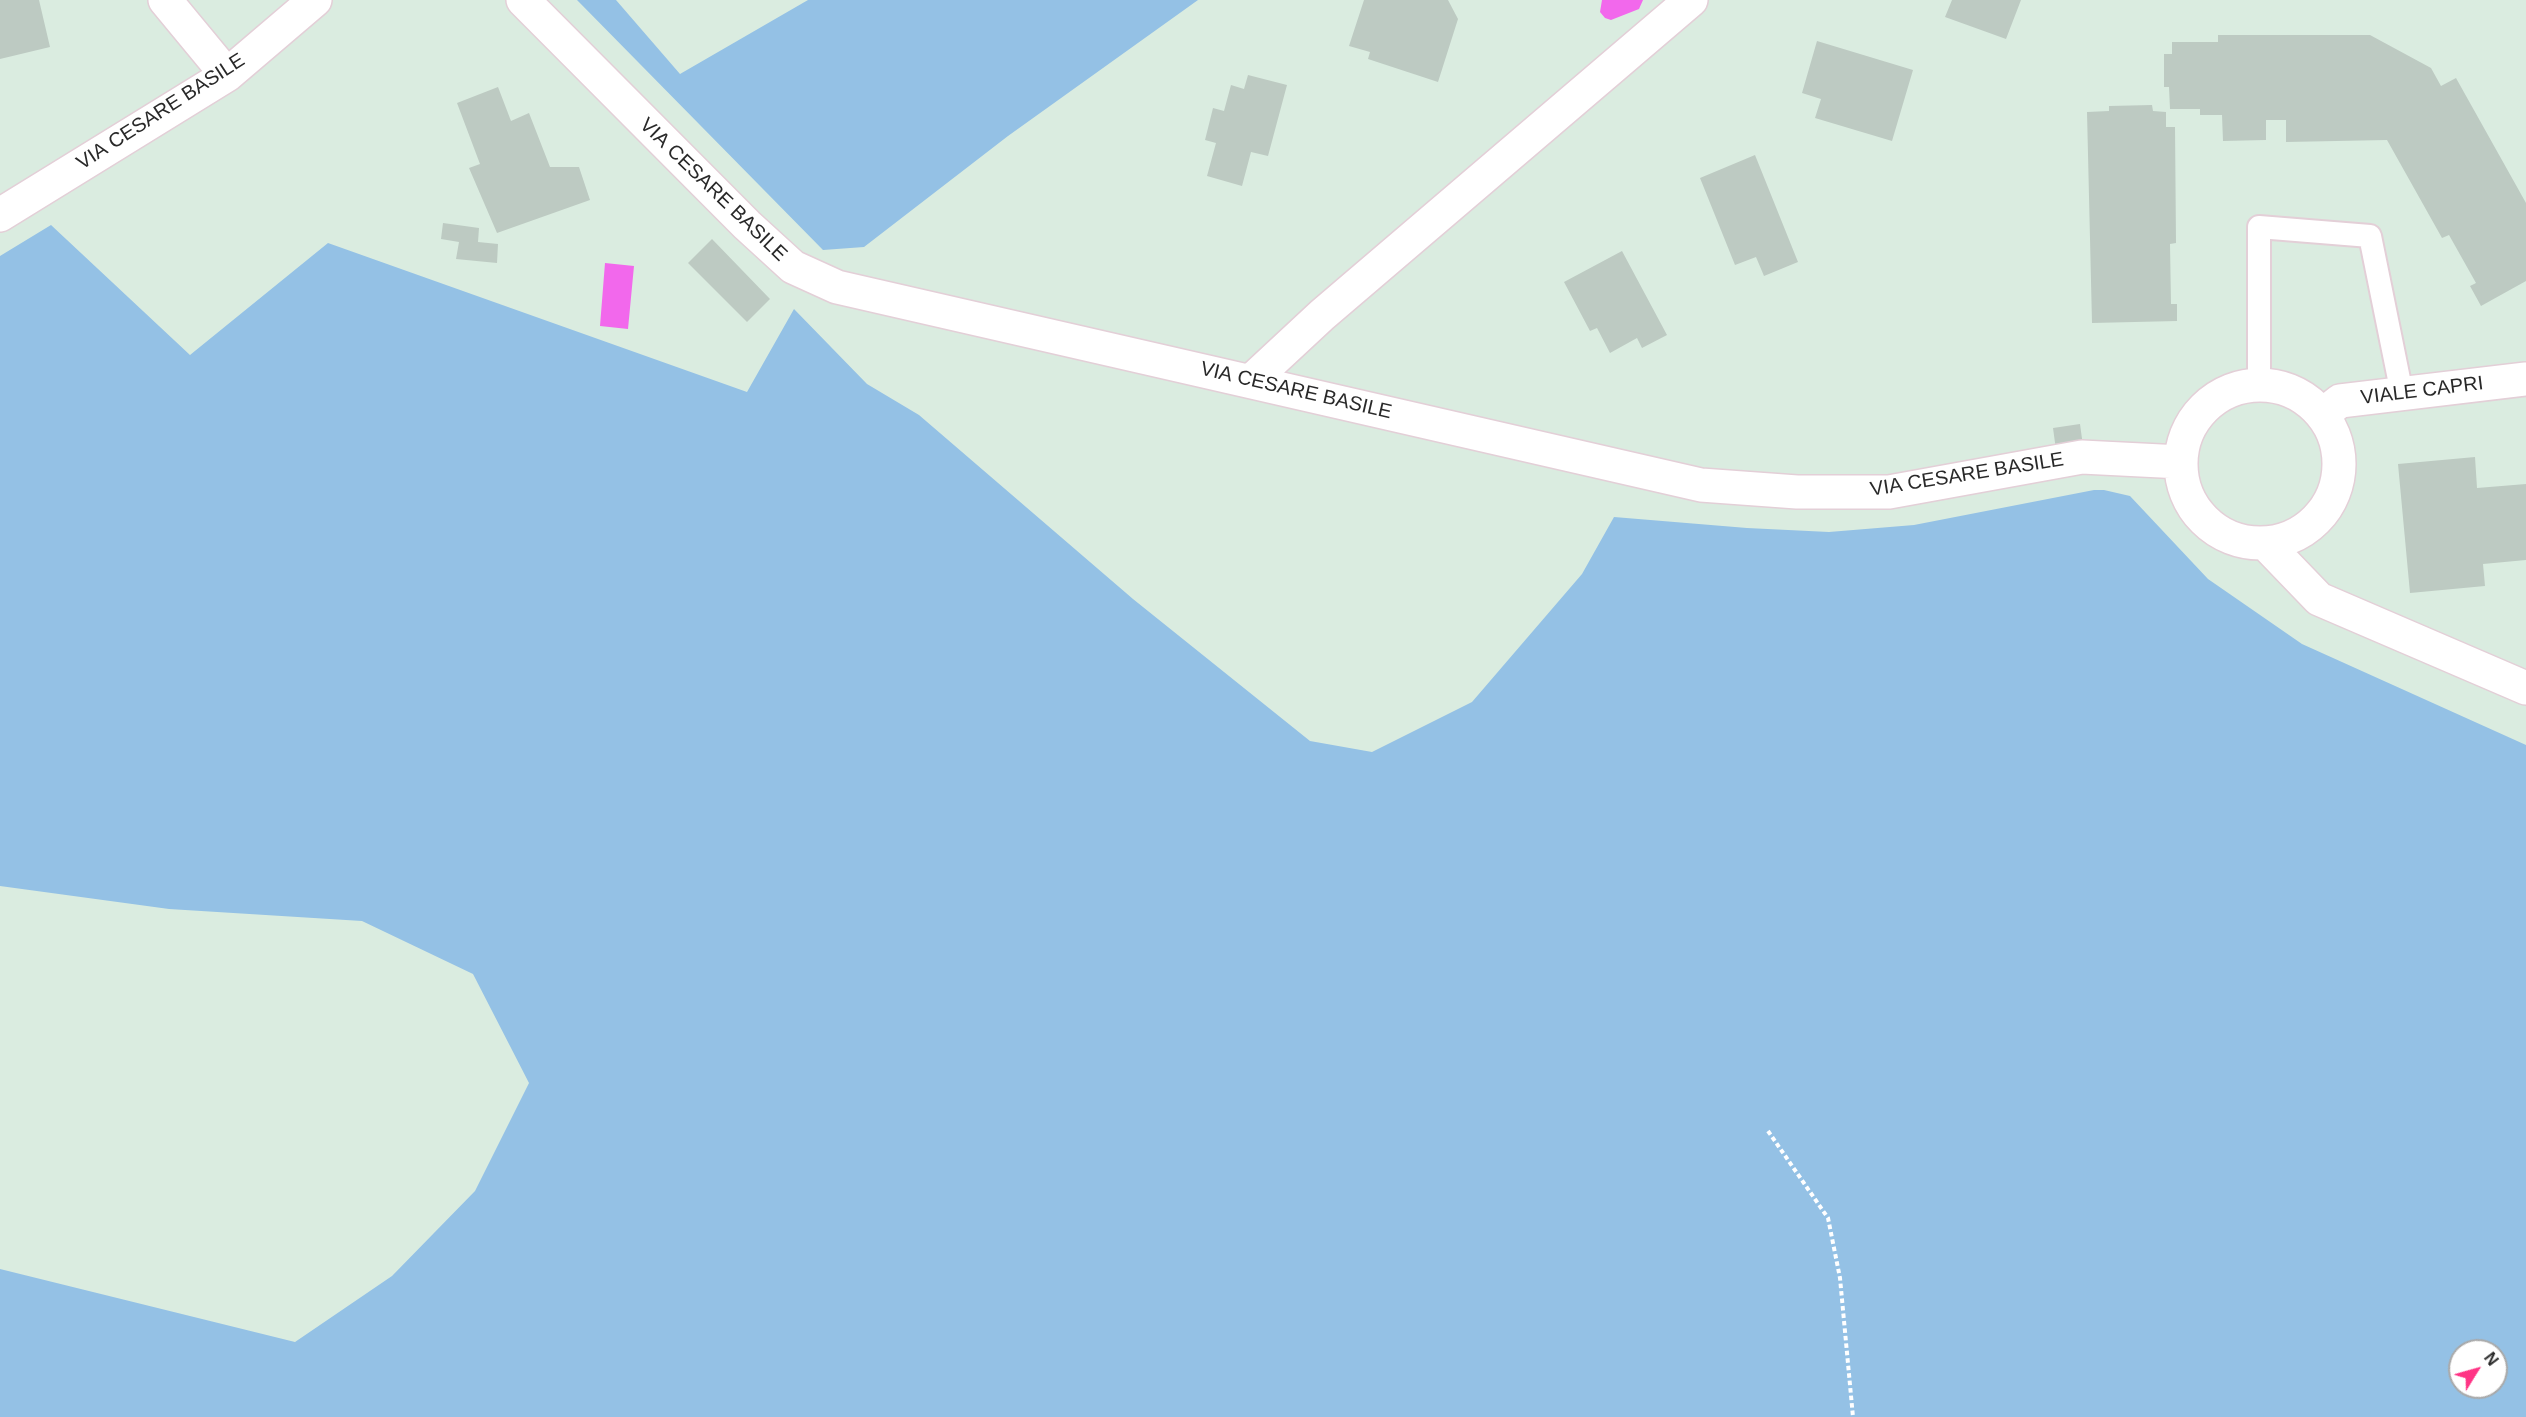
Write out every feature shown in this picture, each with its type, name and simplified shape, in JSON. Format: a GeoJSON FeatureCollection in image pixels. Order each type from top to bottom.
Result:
{"type":"FeatureCollection","features":[{"type":"Feature","properties":{"kind":"street"},"geometry":{"type":"LineString","coordinates":[[165,0],[227,75]]}},
{"type":"Feature","properties":{"kind":"street","name":"VIA CESARE BASILE"},"geometry":{"type":"LineString","coordinates":[[0,214],[227,75],[315,0]]}},
{"type":"Feature","properties":{"kind":"street","name":"VIA CESARE BASILE"},"geometry":{"type":"LineString","coordinates":[[523,0],[747,225],[793,267],[837,287],[1701,485],[1797,492],[1889,492],[2082,457],[2181,462]]}},
{"type":"Feature","properties":{"kind":"street"},"geometry":{"type":"LineString","coordinates":[[1251,381],[1331,308],[1691,0]]}},
{"type":"Feature","properties":{"kind":"street","name":"VIALE CAPRI"},"geometry":{"type":"LineString","coordinates":[[2322,415],[2340,401],[2526,379]]}},
{"type":"Feature","properties":{"kind":"street"},"geometry":{"type":"LineString","coordinates":[[2259,384],[2282,388],[2304,398],[2322,415],[2334,436],[2340,460],[2337,484],[2328,506],[2312,525],[2292,538],[2266,544],[2240,541],[2215,530],[2196,512],[2184,488],[2181,462],[2186,436],[2198,415],[2215,399],[2236,388],[2259,384]]}},
{"type":"Feature","properties":{"kind":"street"},"geometry":{"type":"LineString","coordinates":[[2266,544],[2319,599],[2526,688]]}},
{"type":"Feature","properties":{"kind":"lane"},"geometry":{"type":"LineString","coordinates":[[2259,384],[2259,227],[2370,236],[2402,394]]}},
{"type":"Feature","properties":{"kind":"path"},"geometry":{"type":"LineString","coordinates":[[1768,1131],[1828,1218],[1840,1278],[1853,1417]]}},
{"type":"Feature","properties":{"kind":"shaded area"},"geometry":{"type":"Polygon","coordinates":[[[577,0],[616,0],[680,74],[808,0],[1198,0],[1008,136],[864,247],[823,250],[577,0]]]}},
{"type":"Feature","properties":{"kind":"shaded area"},"geometry":{"type":"Polygon","coordinates":[[[1602,0],[1643,0],[1639,9],[1611,20],[1605,18],[1600,12],[1602,0]]]}},
{"type":"Feature","properties":{"kind":"shaded area"},"geometry":{"type":"Polygon","coordinates":[[[51,225],[190,355],[328,243],[747,392],[794,309],[867,384],[919,415],[1133,599],[1310,741],[1372,752],[1472,702],[1582,574],[1614,517],[1829,532],[1914,525],[2094,490],[2104,490],[2130,496],[2208,579],[2302,644],[2526,745],[2526,1417],[0,1417],[0,1269],[295,1342],[392,1276],[475,1191],[529,1083],[473,974],[362,921],[169,909],[0,886],[0,256],[51,225]]]}},
{"type":"Feature","properties":{"kind":"shaded area"},"geometry":{"type":"Polygon","coordinates":[[[605,263],[634,266],[628,329],[600,326],[605,263]]]}},
{"type":"Feature","properties":{"kind":"building"},"geometry":{"type":"Polygon","coordinates":[[[0,0],[39,0],[50,47],[0,59],[0,0]]]}},
{"type":"Feature","properties":{"kind":"building"},"geometry":{"type":"Polygon","coordinates":[[[1364,0],[1448,0],[1458,19],[1438,82],[1368,59],[1370,52],[1349,46],[1364,0]]]}},
{"type":"Feature","properties":{"kind":"building"},"geometry":{"type":"Polygon","coordinates":[[[1952,0],[2021,0],[2006,39],[1945,17],[1952,0]]]}},
{"type":"Feature","properties":{"kind":"building"},"geometry":{"type":"Polygon","coordinates":[[[2218,35],[2370,35],[2431,68],[2441,86],[2456,78],[2526,203],[2526,281],[2481,306],[2470,286],[2476,283],[2449,235],[2442,238],[2387,140],[2286,142],[2286,120],[2266,120],[2266,140],[2223,141],[2222,115],[2200,115],[2200,109],[2170,109],[2169,87],[2164,87],[2164,54],[2172,54],[2172,42],[2218,42],[2218,35]]]}},
{"type":"Feature","properties":{"kind":"building"},"geometry":{"type":"Polygon","coordinates":[[[1817,41],[1913,70],[1892,141],[1815,118],[1821,99],[1802,93],[1817,41]]]}},
{"type":"Feature","properties":{"kind":"building"},"geometry":{"type":"Polygon","coordinates":[[[1248,75],[1287,85],[1268,156],[1251,152],[1242,186],[1207,176],[1216,143],[1205,140],[1213,108],[1224,111],[1231,85],[1244,89],[1248,75]]]}},
{"type":"Feature","properties":{"kind":"building"},"geometry":{"type":"Polygon","coordinates":[[[498,87],[511,121],[529,113],[550,167],[579,167],[590,200],[497,233],[469,168],[480,164],[457,103],[498,87]]]}},
{"type":"Feature","properties":{"kind":"building"},"geometry":{"type":"Polygon","coordinates":[[[2152,105],[2153,111],[2166,112],[2166,127],[2175,127],[2176,243],[2170,244],[2171,304],[2177,304],[2177,321],[2092,323],[2087,112],[2109,111],[2109,106],[2152,105]]]}},
{"type":"Feature","properties":{"kind":"building"},"geometry":{"type":"Polygon","coordinates":[[[1755,155],[1798,262],[1764,276],[1756,257],[1735,265],[1700,178],[1755,155]]]}},
{"type":"Feature","properties":{"kind":"building"},"geometry":{"type":"Polygon","coordinates":[[[443,223],[479,228],[478,242],[498,244],[497,263],[456,259],[459,242],[441,239],[443,223]]]}},
{"type":"Feature","properties":{"kind":"building"},"geometry":{"type":"Polygon","coordinates":[[[712,239],[770,299],[747,322],[688,263],[712,239]]]}},
{"type":"Feature","properties":{"kind":"building"},"geometry":{"type":"Polygon","coordinates":[[[1622,251],[1667,335],[1642,348],[1637,338],[1610,353],[1597,328],[1590,331],[1564,282],[1622,251]]]}},
{"type":"Feature","properties":{"kind":"building"},"geometry":{"type":"Polygon","coordinates":[[[2080,424],[2083,446],[2056,450],[2053,428],[2080,424]]]}},
{"type":"Feature","properties":{"kind":"building"},"geometry":{"type":"Polygon","coordinates":[[[2475,457],[2477,488],[2526,484],[2526,560],[2483,564],[2485,586],[2410,593],[2398,464],[2475,457]]]}}]}
